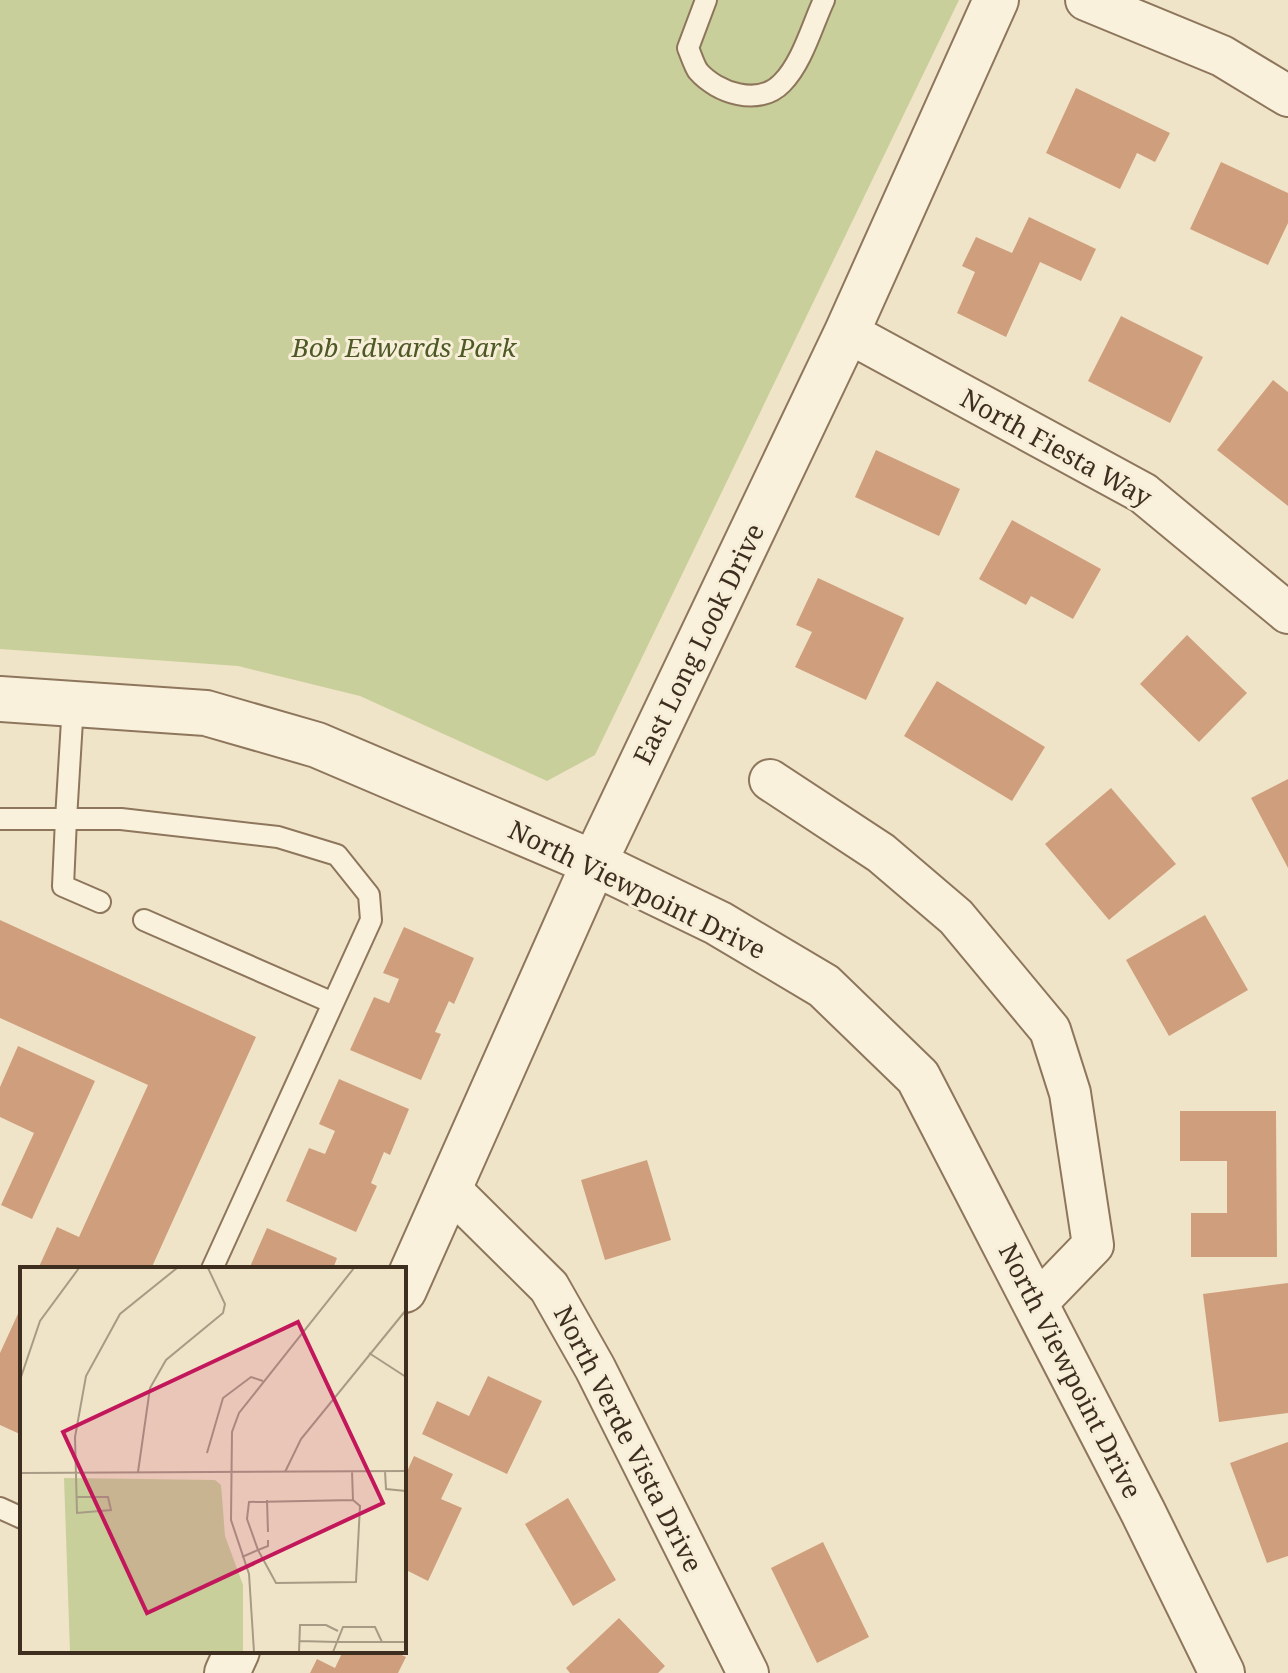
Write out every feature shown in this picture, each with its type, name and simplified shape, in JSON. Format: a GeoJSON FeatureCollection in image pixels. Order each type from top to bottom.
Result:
{"type":"FeatureCollection","features":[{"type":"Feature","properties":{"kind":"street","name":"East Long Look Drive"},"geometry":{"type":"LineString","coordinates":[[406,1286],[594,863],[847,332],[996,0]]}},
{"type":"Feature","properties":{"kind":"street"},"geometry":{"type":"LineString","coordinates":[[1086,0],[1222,56],[1288,96]]}},
{"type":"Feature","properties":{"kind":"street","name":"North Fiesta Way"},"geometry":{"type":"LineString","coordinates":[[847,332],[1143,493],[1288,613]]}},
{"type":"Feature","properties":{"kind":"street","name":"North Viewpoint Drive"},"geometry":{"type":"LineString","coordinates":[[0,699],[206,713],[317,745],[594,863],[718,923],[824,986],[918,1077],[1222,1673]]}},
{"type":"Feature","properties":{"kind":"street"},"geometry":{"type":"LineString","coordinates":[[770,780],[881,853],[956,917],[1050,1030],[1070,1093],[1093,1245],[1035,1305]]}},
{"type":"Feature","properties":{"kind":"street","name":"North Verde Vista Drive"},"geometry":{"type":"LineString","coordinates":[[450,1189],[549,1287],[595,1368],[748,1673]]}},
{"type":"Feature","properties":{"kind":"street"},"geometry":{"type":"LineString","coordinates":[[227,1673],[236,1653]]}},
{"type":"Feature","properties":{"kind":"lane"},"geometry":{"type":"LineString","coordinates":[[706,0],[688,48],[698,70],[719,88],[739,95],[766,94],[782,84],[798,58],[824,0]]}},
{"type":"Feature","properties":{"kind":"lane"},"geometry":{"type":"LineString","coordinates":[[73,704],[63,886],[100,902]]}},
{"type":"Feature","properties":{"kind":"lane"},"geometry":{"type":"LineString","coordinates":[[0,819],[121,819],[278,837],[337,855],[369,895],[371,920],[213,1267]]}},
{"type":"Feature","properties":{"kind":"lane"},"geometry":{"type":"LineString","coordinates":[[144,920],[333,1003]]}},
{"type":"Feature","properties":{"kind":"lane"},"geometry":{"type":"LineString","coordinates":[[0,1508],[20,1517]]}},
{"type":"Feature","properties":{"kind":"green space","name":"Bob Edwards Park"},"geometry":{"type":"Polygon","coordinates":[[[0,0],[959,0],[595,755],[547,781],[360,696],[238,666],[0,649],[0,0]]]}},
{"type":"Feature","properties":{"kind":"building"},"geometry":{"type":"Polygon","coordinates":[[[1076,88],[1170,133],[1155,162],[1137,153],[1120,189],[1046,153],[1076,88]]]}},
{"type":"Feature","properties":{"kind":"building"},"geometry":{"type":"Polygon","coordinates":[[[1221,162],[1288,193],[1288,223],[1268,265],[1190,229],[1221,162]]]}},
{"type":"Feature","properties":{"kind":"building"},"geometry":{"type":"Polygon","coordinates":[[[1029,217],[1096,249],[1081,281],[1040,262],[1006,337],[957,313],[975,272],[962,266],[976,237],[1012,253],[1029,217]]]}},
{"type":"Feature","properties":{"kind":"building"},"geometry":{"type":"Polygon","coordinates":[[[1121,316],[1203,357],[1170,423],[1088,381],[1121,316]]]}},
{"type":"Feature","properties":{"kind":"building"},"geometry":{"type":"Polygon","coordinates":[[[1273,380],[1288,392],[1288,506],[1217,450],[1273,380]]]}},
{"type":"Feature","properties":{"kind":"building"},"geometry":{"type":"Polygon","coordinates":[[[876,450],[960,489],[939,536],[855,497],[876,450]]]}},
{"type":"Feature","properties":{"kind":"building"},"geometry":{"type":"Polygon","coordinates":[[[1012,520],[1101,569],[1073,619],[1031,596],[1026,605],[979,579],[1012,520]]]}},
{"type":"Feature","properties":{"kind":"building"},"geometry":{"type":"Polygon","coordinates":[[[818,578],[904,618],[866,700],[795,667],[812,632],[796,625],[818,578]]]}},
{"type":"Feature","properties":{"kind":"building"},"geometry":{"type":"Polygon","coordinates":[[[1187,635],[1247,693],[1199,742],[1140,684],[1187,635]]]}},
{"type":"Feature","properties":{"kind":"building"},"geometry":{"type":"Polygon","coordinates":[[[937,681],[1045,747],[1012,801],[904,736],[937,681]]]}},
{"type":"Feature","properties":{"kind":"building"},"geometry":{"type":"Polygon","coordinates":[[[1288,779],[1288,868],[1251,798],[1288,779]]]}},
{"type":"Feature","properties":{"kind":"building"},"geometry":{"type":"Polygon","coordinates":[[[1111,788],[1176,864],[1109,920],[1045,844],[1111,788]]]}},
{"type":"Feature","properties":{"kind":"building"},"geometry":{"type":"Polygon","coordinates":[[[1205,915],[1248,990],[1169,1036],[1126,960],[1205,915]]]}},
{"type":"Feature","properties":{"kind":"building"},"geometry":{"type":"Polygon","coordinates":[[[0,920],[256,1037],[152,1267],[39,1267],[57,1227],[79,1237],[148,1085],[0,1018],[0,920]]]}},
{"type":"Feature","properties":{"kind":"building"},"geometry":{"type":"Polygon","coordinates":[[[404,927],[474,958],[454,1004],[449,1001],[435,1032],[441,1034],[421,1080],[350,1050],[374,997],[389,1003],[399,979],[383,973],[404,927]]]}},
{"type":"Feature","properties":{"kind":"building"},"geometry":{"type":"Polygon","coordinates":[[[18,1046],[95,1081],[32,1219],[1,1205],[34,1133],[0,1117],[0,1087],[18,1046]]]}},
{"type":"Feature","properties":{"kind":"building"},"geometry":{"type":"Polygon","coordinates":[[[339,1079],[409,1109],[390,1155],[384,1152],[371,1183],[377,1186],[356,1232],[286,1201],[309,1148],[325,1154],[335,1131],[319,1124],[339,1079]]]}},
{"type":"Feature","properties":{"kind":"building"},"geometry":{"type":"Polygon","coordinates":[[[1180,1111],[1276,1111],[1277,1257],[1191,1257],[1191,1213],[1227,1213],[1227,1161],[1180,1161],[1180,1111]]]}},
{"type":"Feature","properties":{"kind":"building"},"geometry":{"type":"Polygon","coordinates":[[[647,1160],[671,1240],[605,1260],[581,1180],[647,1160]]]}},
{"type":"Feature","properties":{"kind":"building"},"geometry":{"type":"Polygon","coordinates":[[[267,1228],[337,1258],[334,1267],[250,1267],[267,1228]]]}},
{"type":"Feature","properties":{"kind":"building"},"geometry":{"type":"Polygon","coordinates":[[[1288,1283],[1288,1413],[1219,1422],[1203,1294],[1288,1283]]]}},
{"type":"Feature","properties":{"kind":"building"},"geometry":{"type":"Polygon","coordinates":[[[20,1309],[20,1434],[0,1425],[0,1353],[20,1309]]]}},
{"type":"Feature","properties":{"kind":"building"},"geometry":{"type":"Polygon","coordinates":[[[488,1376],[542,1401],[507,1474],[422,1434],[437,1401],[469,1416],[488,1376]]]}},
{"type":"Feature","properties":{"kind":"building"},"geometry":{"type":"Polygon","coordinates":[[[1288,1442],[1288,1556],[1267,1563],[1230,1463],[1288,1442]]]}},
{"type":"Feature","properties":{"kind":"building"},"geometry":{"type":"Polygon","coordinates":[[[414,1456],[453,1474],[441,1499],[462,1508],[428,1581],[406,1570],[406,1474],[414,1456]]]}},
{"type":"Feature","properties":{"kind":"building"},"geometry":{"type":"Polygon","coordinates":[[[568,1498],[616,1580],[573,1606],[525,1524],[568,1498]]]}},
{"type":"Feature","properties":{"kind":"building"},"geometry":{"type":"Polygon","coordinates":[[[823,1542],[869,1637],[817,1663],[771,1568],[823,1542]]]}},
{"type":"Feature","properties":{"kind":"building"},"geometry":{"type":"Polygon","coordinates":[[[619,1618],[665,1666],[658,1673],[570,1673],[566,1668],[619,1618]]]}},
{"type":"Feature","properties":{"kind":"building"},"geometry":{"type":"Polygon","coordinates":[[[342,1653],[397,1653],[406,1657],[398,1673],[310,1673],[317,1659],[335,1668],[342,1653]]]}}]}
